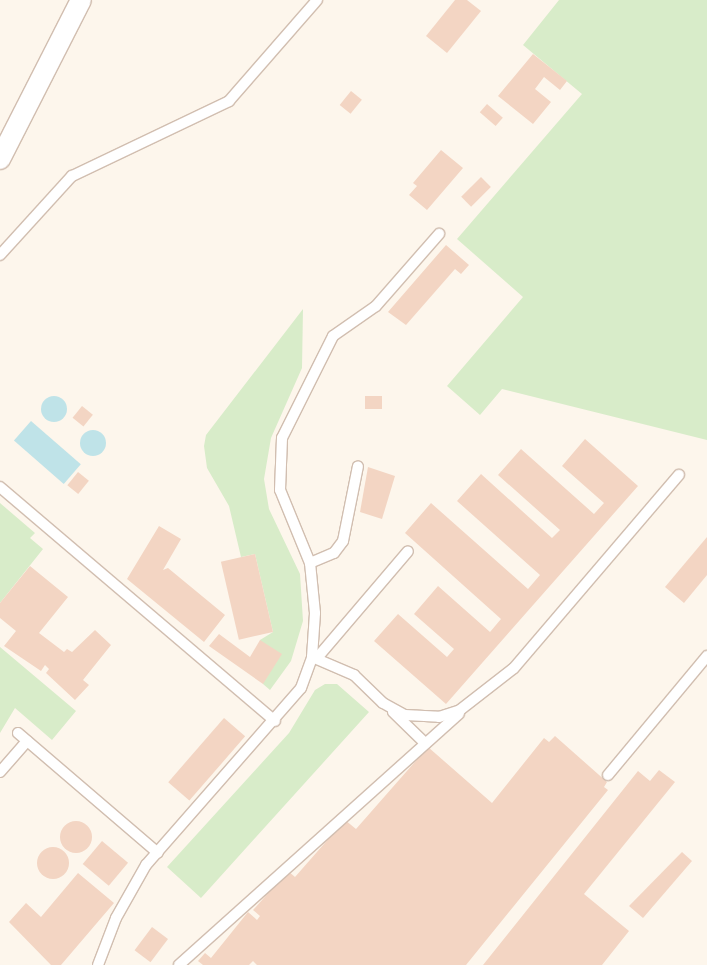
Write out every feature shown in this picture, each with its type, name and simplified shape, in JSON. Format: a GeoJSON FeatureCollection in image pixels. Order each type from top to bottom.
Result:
{"type":"FeatureCollection","features":[{"type":"Feature","properties":{"kind":"street"},"geometry":{"type":"LineString","coordinates":[[0,159],[81,0]]}},
{"type":"Feature","properties":{"kind":"lane"},"geometry":{"type":"LineString","coordinates":[[0,255],[72,176],[229,101],[317,0]]}},
{"type":"Feature","properties":{"kind":"lane"},"geometry":{"type":"LineString","coordinates":[[314,658],[316,628],[310,563],[280,490],[279,451],[286,426],[333,336],[376,306],[439,234]]}},
{"type":"Feature","properties":{"kind":"lane"},"geometry":{"type":"LineString","coordinates":[[310,563],[334,552],[343,541],[358,466]]}},
{"type":"Feature","properties":{"kind":"lane"},"geometry":{"type":"LineString","coordinates":[[179,965],[425,742],[514,668],[679,476]]}},
{"type":"Feature","properties":{"kind":"lane"},"geometry":{"type":"LineString","coordinates":[[0,487],[275,721]]}},
{"type":"Feature","properties":{"kind":"lane"},"geometry":{"type":"LineString","coordinates":[[98,965],[126,898],[158,853],[275,721],[301,688],[314,658],[408,551]]}},
{"type":"Feature","properties":{"kind":"lane"},"geometry":{"type":"LineString","coordinates":[[608,776],[707,656]]}},
{"type":"Feature","properties":{"kind":"lane"},"geometry":{"type":"LineString","coordinates":[[314,658],[354,675],[425,742]]}},
{"type":"Feature","properties":{"kind":"lane"},"geometry":{"type":"LineString","coordinates":[[383,703],[405,715],[427,718],[450,714],[481,696]]}},
{"type":"Feature","properties":{"kind":"lane"},"geometry":{"type":"LineString","coordinates":[[18,733],[158,853]]}},
{"type":"Feature","properties":{"kind":"lane"},"geometry":{"type":"LineString","coordinates":[[0,772],[27,740]]}},
{"type":"Feature","properties":{"kind":"green space"},"geometry":{"type":"Polygon","coordinates":[[[559,0],[707,0],[707,440],[502,389],[480,415],[447,386],[523,297],[457,239],[582,94],[523,45],[559,0]]]}},
{"type":"Feature","properties":{"kind":"green space"},"geometry":{"type":"Polygon","coordinates":[[[303,309],[302,368],[271,438],[264,479],[269,509],[300,574],[303,621],[291,661],[270,690],[263,684],[260,640],[273,632],[255,554],[241,557],[229,506],[207,468],[204,446],[206,435],[303,309]]]}},
{"type":"Feature","properties":{"kind":"green space"},"geometry":{"type":"Polygon","coordinates":[[[0,503],[35,533],[30,538],[43,549],[0,603],[0,503]]]}},
{"type":"Feature","properties":{"kind":"green space"},"geometry":{"type":"Polygon","coordinates":[[[0,647],[76,711],[52,740],[15,708],[0,733],[0,647]]]}},
{"type":"Feature","properties":{"kind":"green space"},"geometry":{"type":"Polygon","coordinates":[[[325,684],[337,684],[369,712],[201,898],[167,867],[289,733],[315,690],[325,684]]]}},
{"type":"Feature","properties":{"kind":"water"},"geometry":{"type":"Polygon","coordinates":[[[54,396],[63,400],[67,409],[63,418],[54,422],[45,418],[41,409],[45,400],[54,396]]]}},
{"type":"Feature","properties":{"kind":"water"},"geometry":{"type":"Polygon","coordinates":[[[31,421],[81,464],[64,484],[14,441],[31,421]]]}},
{"type":"Feature","properties":{"kind":"water"},"geometry":{"type":"Polygon","coordinates":[[[93,430],[102,434],[106,443],[102,452],[93,456],[84,452],[80,443],[84,434],[93,430]]]}},
{"type":"Feature","properties":{"kind":"building"},"geometry":{"type":"Polygon","coordinates":[[[455,0],[467,0],[481,11],[447,53],[426,36],[455,0]]]}},
{"type":"Feature","properties":{"kind":"building"},"geometry":{"type":"Polygon","coordinates":[[[533,54],[567,81],[560,90],[544,77],[535,89],[551,102],[533,124],[498,96],[533,54]]]}},
{"type":"Feature","properties":{"kind":"building"},"geometry":{"type":"Polygon","coordinates":[[[351,91],[362,100],[351,114],[340,105],[351,91]]]}},
{"type":"Feature","properties":{"kind":"building"},"geometry":{"type":"Polygon","coordinates":[[[487,104],[503,118],[496,126],[480,112],[487,104]]]}},
{"type":"Feature","properties":{"kind":"building"},"geometry":{"type":"Polygon","coordinates":[[[441,150],[463,168],[427,210],[409,195],[417,186],[413,183],[441,150]]]}},
{"type":"Feature","properties":{"kind":"building"},"geometry":{"type":"Polygon","coordinates":[[[481,177],[491,187],[471,207],[461,197],[481,177]]]}},
{"type":"Feature","properties":{"kind":"building"},"geometry":{"type":"Polygon","coordinates":[[[446,245],[469,265],[461,274],[455,269],[406,325],[388,312],[446,245]]]}},
{"type":"Feature","properties":{"kind":"building"},"geometry":{"type":"Polygon","coordinates":[[[365,396],[382,396],[382,409],[365,409],[365,396]]]}},
{"type":"Feature","properties":{"kind":"building"},"geometry":{"type":"Polygon","coordinates":[[[82,406],[93,415],[83,426],[73,418],[82,406]]]}},
{"type":"Feature","properties":{"kind":"building"},"geometry":{"type":"Polygon","coordinates":[[[585,439],[638,486],[446,704],[374,641],[398,614],[447,657],[454,649],[414,614],[438,586],[490,632],[501,619],[405,533],[431,503],[528,589],[540,575],[457,501],[481,474],[552,538],[560,530],[498,475],[521,449],[594,514],[604,503],[562,466],[585,439]]]}},
{"type":"Feature","properties":{"kind":"building"},"geometry":{"type":"Polygon","coordinates":[[[368,467],[395,476],[382,519],[360,512],[368,467]]]}},
{"type":"Feature","properties":{"kind":"building"},"geometry":{"type":"Polygon","coordinates":[[[78,472],[89,481],[78,494],[67,485],[78,472]]]}},
{"type":"Feature","properties":{"kind":"building"},"geometry":{"type":"Polygon","coordinates":[[[159,526],[181,539],[163,570],[168,568],[225,615],[204,642],[127,579],[159,526]]]}},
{"type":"Feature","properties":{"kind":"building"},"geometry":{"type":"Polygon","coordinates":[[[707,537],[707,575],[684,603],[665,587],[707,537]]]}},
{"type":"Feature","properties":{"kind":"building"},"geometry":{"type":"Polygon","coordinates":[[[255,554],[273,632],[239,640],[221,562],[255,554]]]}},
{"type":"Feature","properties":{"kind":"building"},"geometry":{"type":"Polygon","coordinates":[[[30,566],[68,597],[39,633],[64,652],[67,649],[72,652],[95,630],[111,645],[83,680],[89,685],[75,700],[46,673],[49,669],[45,665],[41,671],[4,646],[16,631],[0,618],[0,603],[30,566]]]}},
{"type":"Feature","properties":{"kind":"building"},"geometry":{"type":"Polygon","coordinates":[[[219,634],[250,657],[260,640],[282,654],[263,684],[209,646],[219,634]]]}},
{"type":"Feature","properties":{"kind":"building"},"geometry":{"type":"Polygon","coordinates":[[[224,718],[245,736],[189,801],[168,782],[224,718]]]}},
{"type":"Feature","properties":{"kind":"building"},"geometry":{"type":"Polygon","coordinates":[[[555,736],[607,782],[604,787],[608,790],[466,965],[257,965],[253,961],[249,965],[203,965],[198,961],[205,953],[211,958],[248,912],[257,920],[260,916],[253,910],[288,871],[295,877],[345,820],[356,829],[428,747],[492,803],[544,738],[549,742],[555,736]]]}},
{"type":"Feature","properties":{"kind":"building"},"geometry":{"type":"Polygon","coordinates":[[[659,770],[675,782],[584,894],[629,931],[602,965],[483,965],[638,771],[650,781],[659,770]]]}},
{"type":"Feature","properties":{"kind":"building"},"geometry":{"type":"Polygon","coordinates":[[[76,821],[82,822],[87,826],[91,831],[91,843],[87,848],[82,852],[76,853],[70,852],[65,848],[61,843],[60,837],[61,831],[65,826],[70,822],[76,821]]]}},
{"type":"Feature","properties":{"kind":"building"},"geometry":{"type":"Polygon","coordinates":[[[102,841],[128,863],[109,886],[83,864],[102,841]]]}},
{"type":"Feature","properties":{"kind":"building"},"geometry":{"type":"Polygon","coordinates":[[[53,847],[59,848],[64,852],[68,857],[68,869],[64,874],[59,878],[53,879],[47,878],[42,874],[38,869],[37,863],[38,857],[42,852],[47,848],[53,847]]]}},
{"type":"Feature","properties":{"kind":"building"},"geometry":{"type":"Polygon","coordinates":[[[682,852],[692,861],[643,918],[629,906],[682,852]]]}},
{"type":"Feature","properties":{"kind":"building"},"geometry":{"type":"Polygon","coordinates":[[[78,873],[114,903],[61,965],[51,965],[9,922],[26,903],[41,917],[78,873]]]}},
{"type":"Feature","properties":{"kind":"building"},"geometry":{"type":"Polygon","coordinates":[[[152,927],[168,939],[151,962],[135,950],[152,927]]]}}]}
